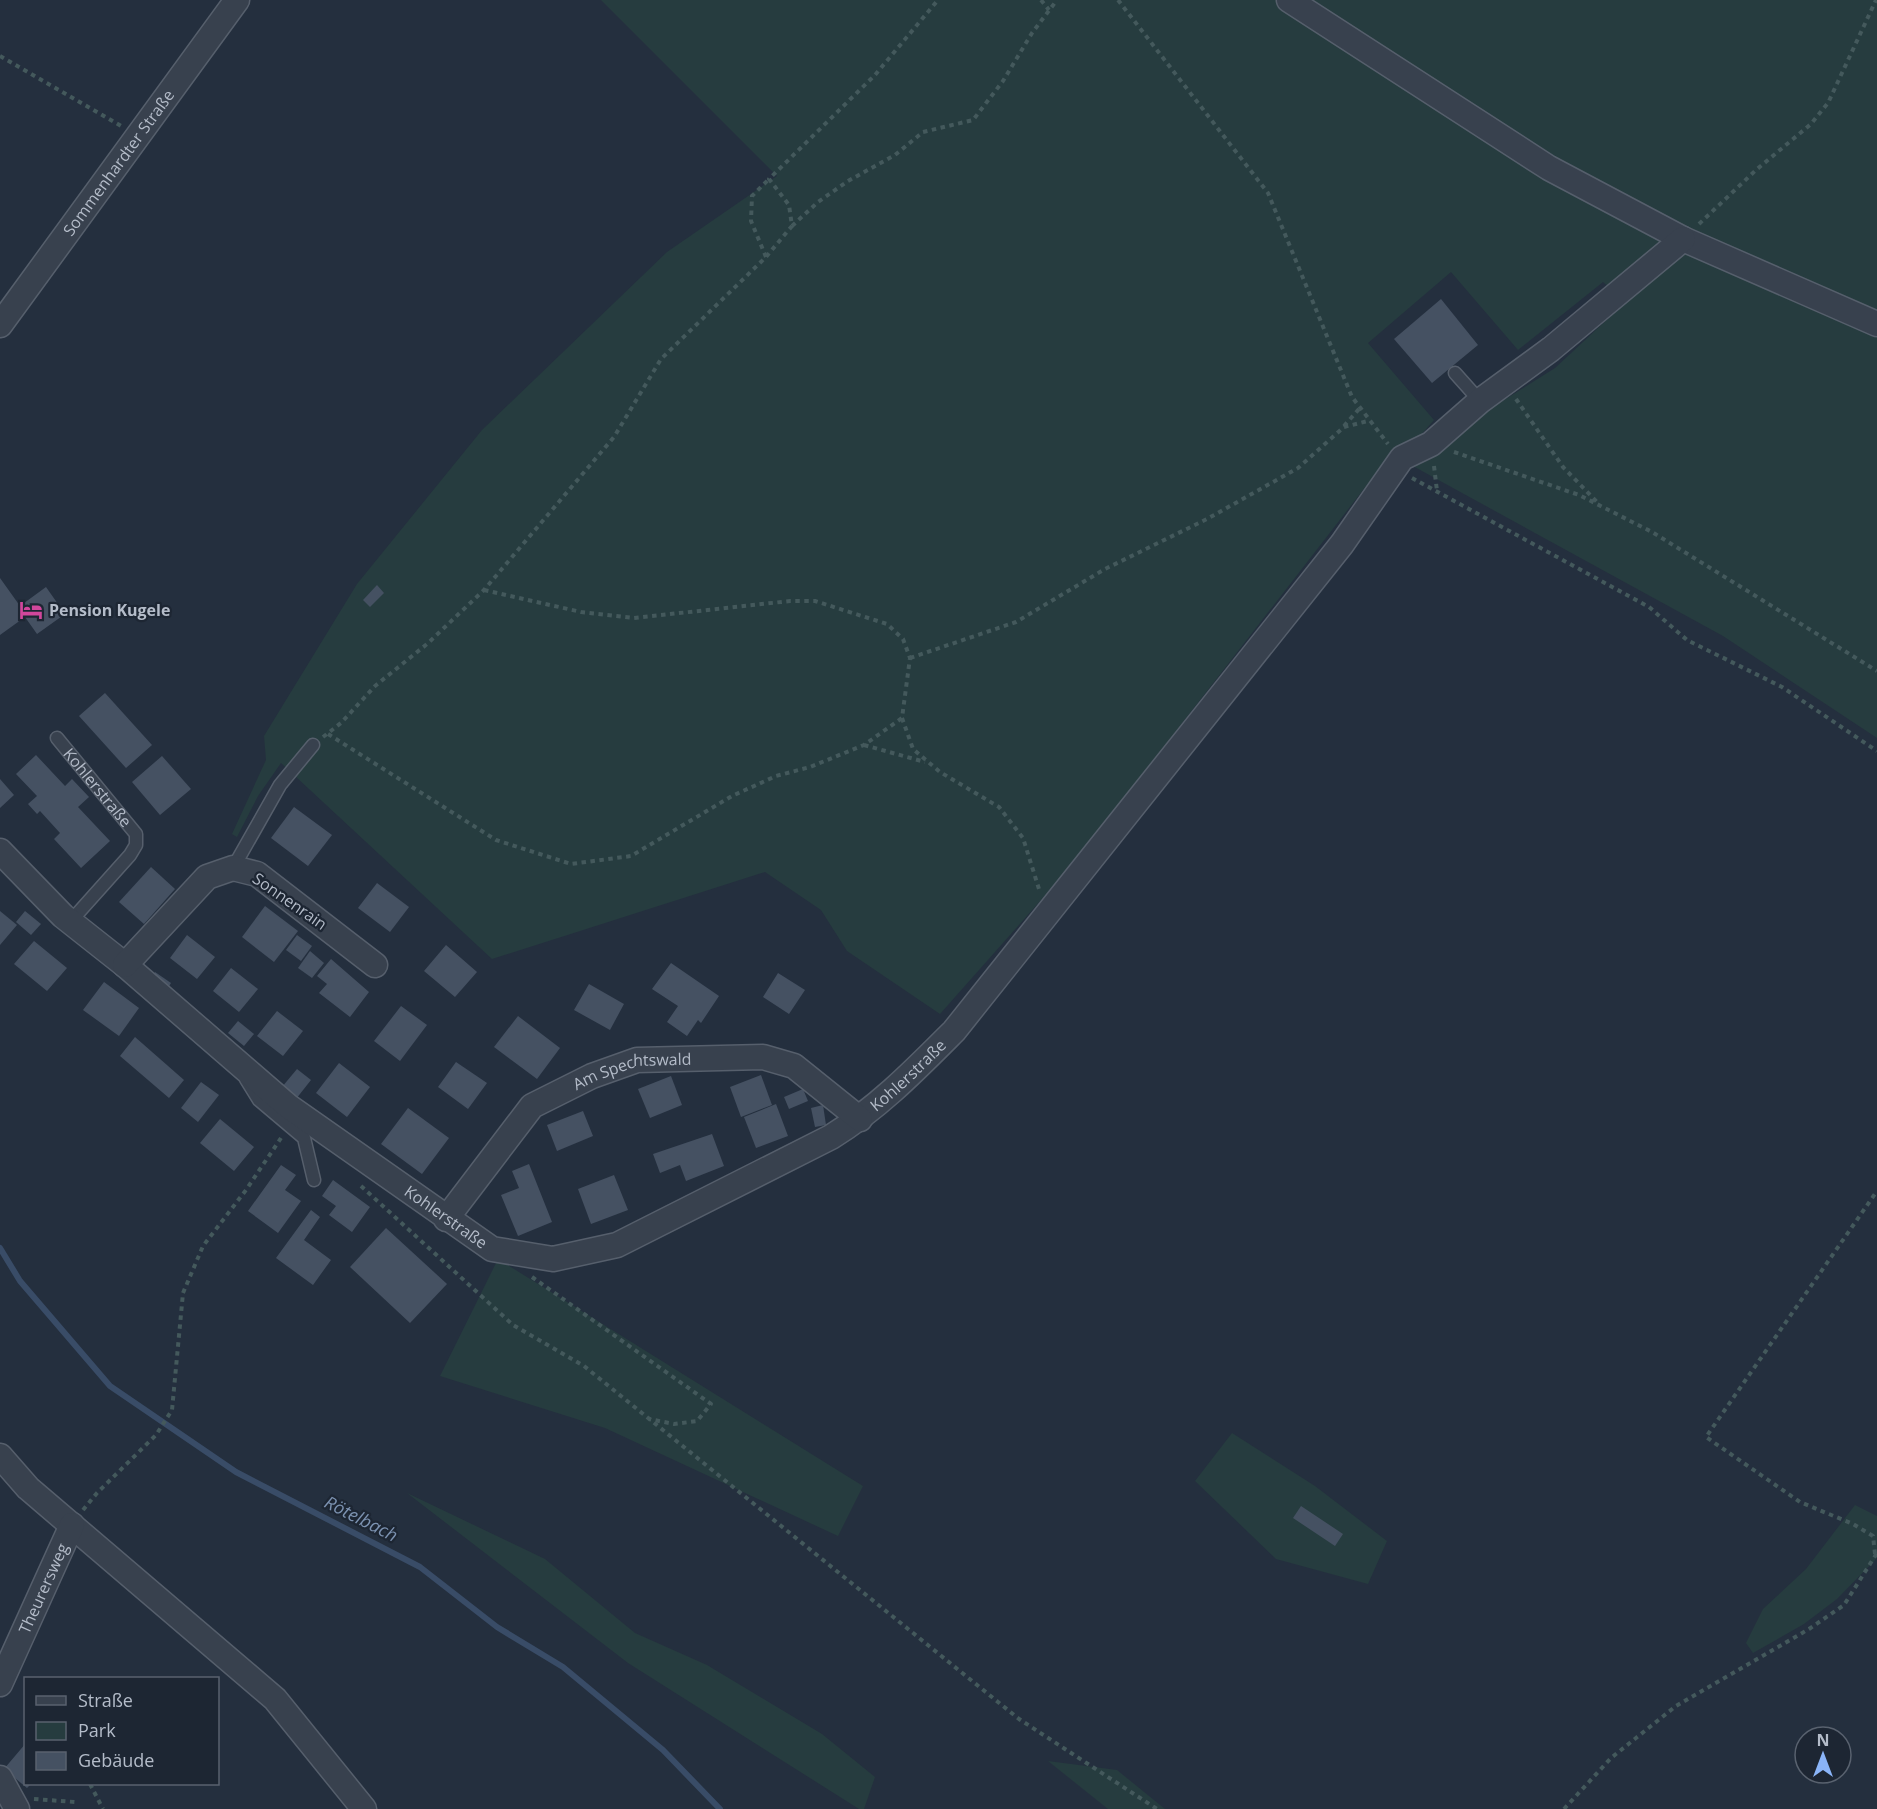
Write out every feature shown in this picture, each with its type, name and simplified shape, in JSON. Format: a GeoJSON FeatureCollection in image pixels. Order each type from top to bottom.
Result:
{"type":"FeatureCollection","features":[{"type":"Feature","properties":{"kind":"street","name":"Sommenhardter Straße"},"geometry":{"type":"LineString","coordinates":[[0,325],[237,0]]}},
{"type":"Feature","properties":{"kind":"street"},"geometry":{"type":"LineString","coordinates":[[1289,0],[1549,168],[1683,239],[1877,324]]}},
{"type":"Feature","properties":{"kind":"street"},"geometry":{"type":"LineString","coordinates":[[1399,463],[1431,444],[1480,401],[1551,350],[1683,239]]}},
{"type":"Feature","properties":{"kind":"street","name":"Kohlerstraße"},"geometry":{"type":"LineString","coordinates":[[0,851],[70,922],[125,965],[288,1106],[446,1219],[492,1249],[553,1259],[617,1245],[831,1137],[860,1119],[899,1086],[954,1031],[1342,544],[1399,463]]}},
{"type":"Feature","properties":{"kind":"street","name":"Sonnenrain"},"geometry":{"type":"LineString","coordinates":[[125,965],[207,877],[233,868],[257,874],[375,965]]}},
{"type":"Feature","properties":{"kind":"street","name":"Am Spechtswald"},"geometry":{"type":"LineString","coordinates":[[446,1219],[532,1106],[592,1076],[636,1060],[763,1057],[794,1066],[860,1119]]}},
{"type":"Feature","properties":{"kind":"street"},"geometry":{"type":"LineString","coordinates":[[0,1456],[28,1488],[275,1699],[364,1809]]}},
{"type":"Feature","properties":{"kind":"street","name":"Theurersweg"},"geometry":{"type":"LineString","coordinates":[[0,1684],[76,1528]]}},
{"type":"Feature","properties":{"kind":"lane"},"geometry":{"type":"LineString","coordinates":[[1455,373],[1480,401]]}},
{"type":"Feature","properties":{"kind":"lane","name":"Kohlerstraße"},"geometry":{"type":"LineString","coordinates":[[57,738],[136,834],[136,845],[130,855],[70,922]]}},
{"type":"Feature","properties":{"kind":"lane"},"geometry":{"type":"LineString","coordinates":[[233,868],[280,785],[313,745]]}},
{"type":"Feature","properties":{"kind":"lane"},"geometry":{"type":"LineString","coordinates":[[238,1065],[259,1100],[304,1138],[314,1180]]}},
{"type":"Feature","properties":{"kind":"path"},"geometry":{"type":"LineString","coordinates":[[766,257],[751,221],[752,196],[846,101],[875,75],[939,0]]}},
{"type":"Feature","properties":{"kind":"path"},"geometry":{"type":"LineString","coordinates":[[1041,0],[1049,10]]}},
{"type":"Feature","properties":{"kind":"path"},"geometry":{"type":"LineString","coordinates":[[313,745],[341,723],[375,686],[427,644],[484,590],[614,437],[661,359],[766,257],[792,226],[818,202],[848,181],[895,155],[923,132],[973,120],[1003,81],[1049,10],[1058,0]]}},
{"type":"Feature","properties":{"kind":"path"},"geometry":{"type":"LineString","coordinates":[[1118,0],[1243,157],[1268,193],[1352,398],[1399,463],[1649,608],[1687,640],[1782,687],[1877,751]]}},
{"type":"Feature","properties":{"kind":"path"},"geometry":{"type":"LineString","coordinates":[[1683,239],[1756,170],[1811,124],[1827,103],[1839,81],[1876,0]]}},
{"type":"Feature","properties":{"kind":"path"},"geometry":{"type":"LineString","coordinates":[[0,56],[138,135]]}},
{"type":"Feature","properties":{"kind":"path"},"geometry":{"type":"LineString","coordinates":[[770,179],[789,205],[792,226]]}},
{"type":"Feature","properties":{"kind":"path"},"geometry":{"type":"LineString","coordinates":[[1507,382],[1521,410],[1563,467],[1601,506]]}},
{"type":"Feature","properties":{"kind":"path"},"geometry":{"type":"LineString","coordinates":[[910,658],[1016,622],[1105,569],[1207,519],[1299,468],[1344,427],[1360,409]]}},
{"type":"Feature","properties":{"kind":"path"},"geometry":{"type":"LineString","coordinates":[[1344,427],[1368,421]]}},
{"type":"Feature","properties":{"kind":"path"},"geometry":{"type":"LineString","coordinates":[[1431,444],[1579,495],[1652,531],[1877,671]]}},
{"type":"Feature","properties":{"kind":"path"},"geometry":{"type":"LineString","coordinates":[[484,590],[581,612],[634,618],[790,601],[814,601],[887,624],[903,639],[910,658],[902,718],[912,749],[940,772],[999,807],[1023,838],[1046,916]]}},
{"type":"Feature","properties":{"kind":"path"},"geometry":{"type":"LineString","coordinates":[[327,734],[496,840],[571,864],[631,856],[714,806],[776,776],[810,767],[864,745],[902,718]]}},
{"type":"Feature","properties":{"kind":"path"},"geometry":{"type":"LineString","coordinates":[[864,745],[929,763]]}},
{"type":"Feature","properties":{"kind":"path"},"geometry":{"type":"LineString","coordinates":[[76,1528],[97,1493],[156,1435],[172,1410],[183,1293],[204,1246],[290,1126]]}},
{"type":"Feature","properties":{"kind":"path"},"geometry":{"type":"LineString","coordinates":[[355,1180],[513,1325],[584,1366],[1019,1719],[1157,1809]]}},
{"type":"Feature","properties":{"kind":"path"},"geometry":{"type":"LineString","coordinates":[[1564,1809],[1611,1758],[1676,1706],[1809,1629],[1844,1605],[1876,1553],[1873,1536],[1853,1524],[1800,1502],[1706,1437],[1877,1191]]}},
{"type":"Feature","properties":{"kind":"path"},"geometry":{"type":"LineString","coordinates":[[530,1276],[711,1404],[697,1421],[674,1424],[648,1419]]}},
{"type":"Feature","properties":{"kind":"path"},"geometry":{"type":"LineString","coordinates":[[91,1785],[103,1809]]}},
{"type":"Feature","properties":{"kind":"path"},"geometry":{"type":"LineString","coordinates":[[10,1795],[75,1802]]}},
{"type":"Feature","properties":{"kind":"green space"},"geometry":{"type":"Polygon","coordinates":[[[601,0],[1877,0],[1877,738],[1723,636],[1391,454],[1072,865],[940,1014],[847,951],[821,910],[765,872],[492,959],[281,763],[258,796],[237,837],[232,834],[266,760],[264,736],[357,584],[482,430],[667,252],[777,176],[601,0]],[[1451,272],[1368,343],[1434,420],[1413,444],[1429,460],[1472,420],[1555,368],[1626,302],[1603,282],[1518,350],[1451,272]]]}},
{"type":"Feature","properties":{"kind":"green space"},"geometry":{"type":"Polygon","coordinates":[[[498,1259],[863,1486],[838,1536],[605,1428],[440,1376],[498,1259]]]}},
{"type":"Feature","properties":{"kind":"green space"},"geometry":{"type":"Polygon","coordinates":[[[1232,1433],[1315,1486],[1387,1541],[1368,1584],[1276,1559],[1195,1481],[1232,1433]]]}},
{"type":"Feature","properties":{"kind":"green space"},"geometry":{"type":"Polygon","coordinates":[[[407,1493],[545,1559],[635,1633],[707,1665],[822,1734],[875,1777],[864,1809],[859,1809],[628,1663],[407,1493]]]}},
{"type":"Feature","properties":{"kind":"green space"},"geometry":{"type":"Polygon","coordinates":[[[1855,1505],[1877,1516],[1877,1558],[1837,1599],[1804,1624],[1753,1653],[1746,1643],[1763,1609],[1806,1569],[1855,1505]]]}},
{"type":"Feature","properties":{"kind":"green space"},"geometry":{"type":"Polygon","coordinates":[[[1048,1761],[1117,1770],[1165,1809],[1108,1809],[1048,1761]]]}},
{"type":"Feature","properties":{"kind":"building"},"geometry":{"type":"Polygon","coordinates":[[[1441,299],[1478,345],[1432,383],[1394,339],[1441,299]]]}},
{"type":"Feature","properties":{"kind":"building","name":"Pension Kugele"},"geometry":{"type":"Polygon","coordinates":[[[0,578],[20,606],[46,587],[65,614],[37,634],[25,617],[0,635],[0,578]]]}},
{"type":"Feature","properties":{"kind":"building"},"geometry":{"type":"Polygon","coordinates":[[[377,585],[384,593],[370,607],[363,600],[377,585]]]}},
{"type":"Feature","properties":{"kind":"building"},"geometry":{"type":"Polygon","coordinates":[[[105,693],[152,745],[126,768],[79,716],[105,693]]]}},
{"type":"Feature","properties":{"kind":"building"},"geometry":{"type":"Polygon","coordinates":[[[36,755],[65,786],[72,779],[89,797],[78,807],[110,841],[81,868],[54,839],[60,833],[40,811],[37,814],[28,804],[37,796],[16,774],[36,755]]]}},
{"type":"Feature","properties":{"kind":"building"},"geometry":{"type":"Polygon","coordinates":[[[162,756],[191,789],[160,815],[132,782],[162,756]]]}},
{"type":"Feature","properties":{"kind":"building"},"geometry":{"type":"Polygon","coordinates":[[[0,779],[14,795],[0,808],[0,779]]]}},
{"type":"Feature","properties":{"kind":"building"},"geometry":{"type":"Polygon","coordinates":[[[294,807],[332,835],[308,866],[271,838],[294,807]]]}},
{"type":"Feature","properties":{"kind":"building"},"geometry":{"type":"Polygon","coordinates":[[[151,867],[175,889],[144,924],[119,902],[151,867]]]}},
{"type":"Feature","properties":{"kind":"building"},"geometry":{"type":"Polygon","coordinates":[[[377,883],[409,907],[390,932],[358,908],[377,883]]]}},
{"type":"Feature","properties":{"kind":"building"},"geometry":{"type":"Polygon","coordinates":[[[265,906],[298,931],[274,962],[242,937],[265,906]]]}},
{"type":"Feature","properties":{"kind":"building"},"geometry":{"type":"Polygon","coordinates":[[[0,911],[17,925],[0,945],[0,911]]]}},
{"type":"Feature","properties":{"kind":"building"},"geometry":{"type":"Polygon","coordinates":[[[25,911],[41,924],[31,935],[16,922],[25,911]]]}},
{"type":"Feature","properties":{"kind":"building"},"geometry":{"type":"Polygon","coordinates":[[[187,935],[215,957],[197,979],[170,958],[187,935]]]}},
{"type":"Feature","properties":{"kind":"building"},"geometry":{"type":"Polygon","coordinates":[[[297,935],[312,946],[301,961],[286,950],[297,935]]]}},
{"type":"Feature","properties":{"kind":"building"},"geometry":{"type":"Polygon","coordinates":[[[34,941],[67,968],[47,991],[14,964],[34,941]]]}},
{"type":"Feature","properties":{"kind":"building"},"geometry":{"type":"Polygon","coordinates":[[[446,945],[477,972],[455,997],[424,971],[446,945]]]}},
{"type":"Feature","properties":{"kind":"building"},"geometry":{"type":"Polygon","coordinates":[[[310,951],[324,963],[312,978],[298,968],[310,951]]]}},
{"type":"Feature","properties":{"kind":"building"},"geometry":{"type":"Polygon","coordinates":[[[331,959],[369,992],[350,1017],[319,993],[327,984],[317,976],[331,959]]]}},
{"type":"Feature","properties":{"kind":"building"},"geometry":{"type":"Polygon","coordinates":[[[671,963],[719,996],[701,1023],[698,1020],[687,1036],[667,1022],[678,1006],[652,989],[671,963]]]}},
{"type":"Feature","properties":{"kind":"building"},"geometry":{"type":"Polygon","coordinates":[[[231,968],[258,989],[239,1012],[213,991],[231,968]]]}},
{"type":"Feature","properties":{"kind":"building"},"geometry":{"type":"Polygon","coordinates":[[[155,972],[171,983],[165,993],[149,981],[155,972]]]}},
{"type":"Feature","properties":{"kind":"building"},"geometry":{"type":"Polygon","coordinates":[[[778,973],[805,990],[789,1014],[763,997],[778,973]]]}},
{"type":"Feature","properties":{"kind":"building"},"geometry":{"type":"Polygon","coordinates":[[[104,982],[139,1008],[119,1036],[83,1010],[104,982]]]}},
{"type":"Feature","properties":{"kind":"building"},"geometry":{"type":"Polygon","coordinates":[[[589,984],[624,1004],[610,1030],[574,1010],[589,984]]]}},
{"type":"Feature","properties":{"kind":"building"},"geometry":{"type":"Polygon","coordinates":[[[401,1006],[427,1025],[400,1061],[374,1041],[401,1006]]]}},
{"type":"Feature","properties":{"kind":"building"},"geometry":{"type":"Polygon","coordinates":[[[277,1011],[303,1031],[283,1056],[257,1036],[277,1011]]]}},
{"type":"Feature","properties":{"kind":"building"},"geometry":{"type":"Polygon","coordinates":[[[518,1016],[560,1048],[537,1079],[494,1047],[518,1016]]]}},
{"type":"Feature","properties":{"kind":"building"},"geometry":{"type":"Polygon","coordinates":[[[238,1021],[254,1034],[244,1046],[228,1033],[238,1021]]]}},
{"type":"Feature","properties":{"kind":"building"},"geometry":{"type":"Polygon","coordinates":[[[135,1037],[184,1080],[169,1098],[120,1056],[135,1037]]]}},
{"type":"Feature","properties":{"kind":"building"},"geometry":{"type":"Polygon","coordinates":[[[456,1062],[487,1083],[468,1109],[438,1087],[456,1062]]]}},
{"type":"Feature","properties":{"kind":"building"},"geometry":{"type":"Polygon","coordinates":[[[339,1063],[370,1087],[347,1117],[316,1093],[339,1063]]]}},
{"type":"Feature","properties":{"kind":"building"},"geometry":{"type":"Polygon","coordinates":[[[297,1069],[311,1080],[296,1099],[282,1087],[297,1069]]]}},
{"type":"Feature","properties":{"kind":"building"},"geometry":{"type":"Polygon","coordinates":[[[761,1075],[772,1105],[741,1117],[730,1087],[761,1075]]]}},
{"type":"Feature","properties":{"kind":"building"},"geometry":{"type":"Polygon","coordinates":[[[671,1076],[682,1105],[650,1118],[638,1089],[671,1076]]]}},
{"type":"Feature","properties":{"kind":"building"},"geometry":{"type":"Polygon","coordinates":[[[201,1082],[219,1095],[198,1122],[181,1108],[201,1082]]]}},
{"type":"Feature","properties":{"kind":"building"},"geometry":{"type":"Polygon","coordinates":[[[803,1089],[808,1101],[789,1109],[784,1097],[803,1089]]]}},
{"type":"Feature","properties":{"kind":"building"},"geometry":{"type":"Polygon","coordinates":[[[776,1104],[788,1136],[756,1148],[744,1117],[776,1104]]]}},
{"type":"Feature","properties":{"kind":"building"},"geometry":{"type":"Polygon","coordinates":[[[823,1105],[826,1125],[815,1127],[811,1108],[823,1105]]]}},
{"type":"Feature","properties":{"kind":"building"},"geometry":{"type":"Polygon","coordinates":[[[408,1108],[449,1138],[422,1174],[381,1144],[408,1108]]]}},
{"type":"Feature","properties":{"kind":"building"},"geometry":{"type":"Polygon","coordinates":[[[583,1111],[593,1136],[557,1151],[547,1125],[583,1111]]]}},
{"type":"Feature","properties":{"kind":"building"},"geometry":{"type":"Polygon","coordinates":[[[220,1119],[254,1147],[234,1171],[200,1143],[220,1119]]]}},
{"type":"Feature","properties":{"kind":"building"},"geometry":{"type":"Polygon","coordinates":[[[712,1134],[724,1166],[686,1181],[680,1165],[660,1173],[653,1154],[712,1134]]]}},
{"type":"Feature","properties":{"kind":"building"},"geometry":{"type":"Polygon","coordinates":[[[529,1164],[552,1222],[518,1236],[501,1195],[519,1188],[512,1171],[529,1164]]]}},
{"type":"Feature","properties":{"kind":"building"},"geometry":{"type":"Polygon","coordinates":[[[281,1165],[296,1175],[285,1190],[301,1201],[278,1233],[248,1211],[281,1165]]]}},
{"type":"Feature","properties":{"kind":"building"},"geometry":{"type":"Polygon","coordinates":[[[614,1175],[628,1210],[591,1224],[578,1189],[614,1175]]]}},
{"type":"Feature","properties":{"kind":"building"},"geometry":{"type":"Polygon","coordinates":[[[333,1180],[370,1207],[352,1232],[329,1215],[336,1206],[322,1196],[333,1180]]]}},
{"type":"Feature","properties":{"kind":"building"},"geometry":{"type":"Polygon","coordinates":[[[311,1210],[320,1217],[304,1240],[331,1260],[313,1285],[276,1258],[311,1210]]]}},
{"type":"Feature","properties":{"kind":"building"},"geometry":{"type":"Polygon","coordinates":[[[386,1228],[447,1284],[410,1323],[350,1267],[386,1228]]]}},
{"type":"Feature","properties":{"kind":"building"},"geometry":{"type":"Polygon","coordinates":[[[1301,1506],[1343,1534],[1335,1546],[1293,1518],[1301,1506]]]}},
{"type":"Feature","properties":{"kind":"building"},"geometry":{"type":"Polygon","coordinates":[[[24,1745],[24,1785],[30,1785],[27,1788],[4,1769],[24,1745]]]}},
{"type":"Feature","properties":{"kind":"waterway","name":"Rötelbach"},"geometry":{"type":"LineString","coordinates":[[0,1248],[20,1281],[110,1386],[236,1472],[420,1567],[497,1627],[563,1667],[663,1750],[720,1809]]}},
{"type":"Feature","properties":{"kind":"place","name":"Pension Kugele"},"geometry":{"type":"Point","coordinates":[31,610]}}]}
